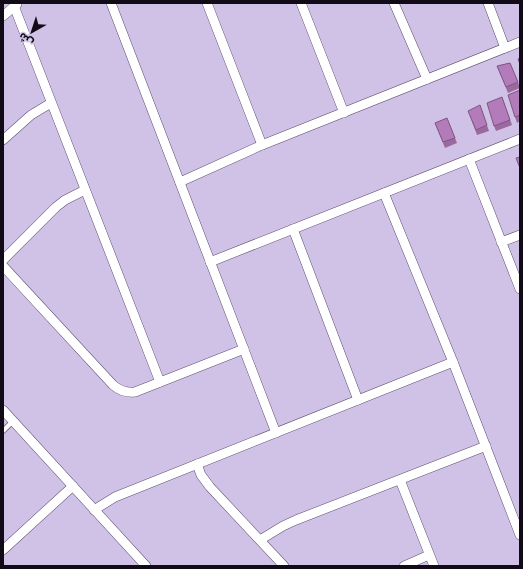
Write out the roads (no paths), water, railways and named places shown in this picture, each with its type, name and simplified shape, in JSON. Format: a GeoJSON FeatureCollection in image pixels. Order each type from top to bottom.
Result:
{"type":"FeatureCollection","features":[{"type":"Feature","properties":{"kind":"street"},"geometry":{"type":"LineString","coordinates":[[111,3],[276,433]]}},
{"type":"Feature","properties":{"kind":"street"},"geometry":{"type":"LineString","coordinates":[[207,3],[262,145]]}},
{"type":"Feature","properties":{"kind":"street"},"geometry":{"type":"LineString","coordinates":[[301,3],[344,112]]}},
{"type":"Feature","properties":{"kind":"street"},"geometry":{"type":"LineString","coordinates":[[394,3],[427,80]]}},
{"type":"Feature","properties":{"kind":"street"},"geometry":{"type":"LineString","coordinates":[[488,3],[506,48]]}},
{"type":"Feature","properties":{"kind":"street"},"geometry":{"type":"LineString","coordinates":[[3,16],[16,5],[51,103],[160,382]]}},
{"type":"Feature","properties":{"kind":"street"},"geometry":{"type":"LineString","coordinates":[[180,182],[262,145],[520,42]]}},
{"type":"Feature","properties":{"kind":"street"},"geometry":{"type":"LineString","coordinates":[[3,140],[31,115],[51,103]]}},
{"type":"Feature","properties":{"kind":"street"},"geometry":{"type":"LineString","coordinates":[[210,262],[520,139]]}},
{"type":"Feature","properties":{"kind":"street"},"geometry":{"type":"LineString","coordinates":[[469,159],[520,290]]}},
{"type":"Feature","properties":{"kind":"street"},"geometry":{"type":"LineString","coordinates":[[3,260],[56,207],[65,200],[85,190]]}},
{"type":"Feature","properties":{"kind":"street"},"geometry":{"type":"LineString","coordinates":[[384,193],[453,362],[520,535]]}},
{"type":"Feature","properties":{"kind":"street"},"geometry":{"type":"LineString","coordinates":[[293,229],[358,400]]}},
{"type":"Feature","properties":{"kind":"street"},"geometry":{"type":"LineString","coordinates":[[501,242],[520,235]]}},
{"type":"Feature","properties":{"kind":"street"},"geometry":{"type":"LineString","coordinates":[[3,266],[117,388],[126,392],[135,392],[244,349]]}},
{"type":"Feature","properties":{"kind":"street"},"geometry":{"type":"LineString","coordinates":[[94,510],[115,497],[453,362]]}},
{"type":"Feature","properties":{"kind":"street"},"geometry":{"type":"LineString","coordinates":[[3,410],[146,566]]}},
{"type":"Feature","properties":{"kind":"street"},"geometry":{"type":"LineString","coordinates":[[260,540],[271,532],[296,520],[486,446]]}},
{"type":"Feature","properties":{"kind":"street"},"geometry":{"type":"LineString","coordinates":[[197,464],[210,487],[284,566]]}},
{"type":"Feature","properties":{"kind":"street"},"geometry":{"type":"LineString","coordinates":[[400,480],[434,566]]}},
{"type":"Feature","properties":{"kind":"street"},"geometry":{"type":"LineString","coordinates":[[3,550],[72,486]]}},
{"type":"Feature","properties":{"kind":"street"},"geometry":{"type":"LineString","coordinates":[[404,566],[429,555]]}},
{"type":"Feature","properties":{"kind":"lane"},"geometry":{"type":"LineString","coordinates":[[3,431],[14,421]]}}]}
